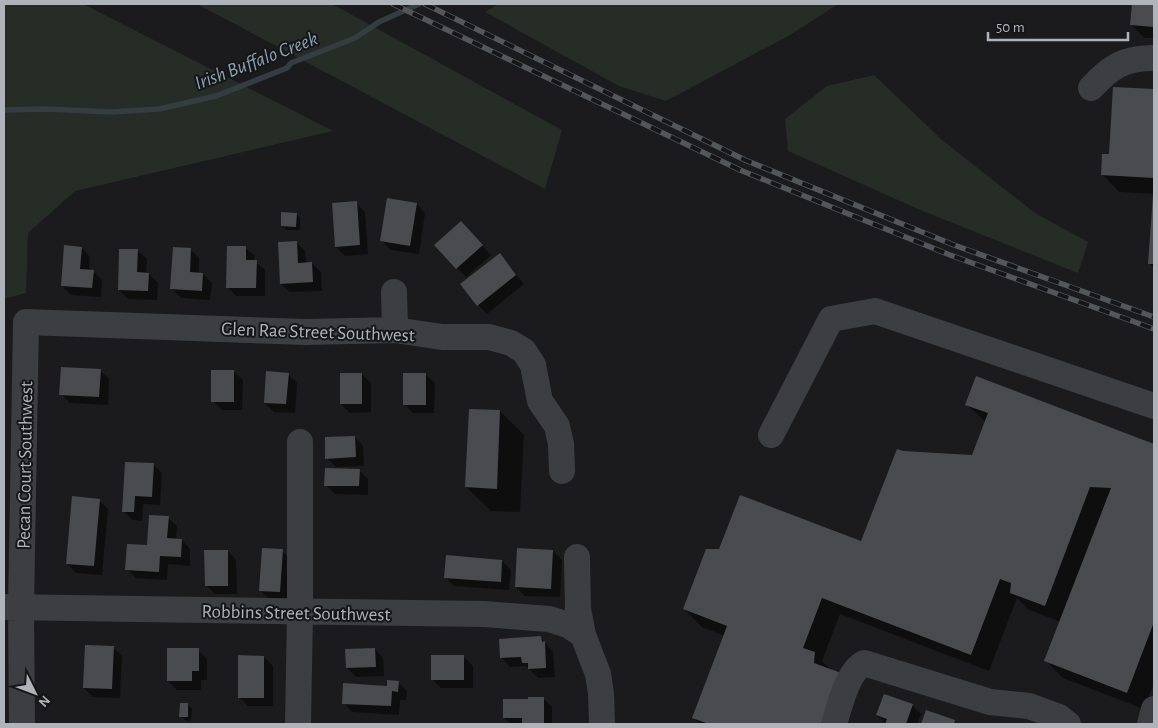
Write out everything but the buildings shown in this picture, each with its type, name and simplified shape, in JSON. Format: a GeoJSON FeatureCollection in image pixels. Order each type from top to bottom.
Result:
{"type":"FeatureCollection","features":[{"type":"Feature","properties":{"kind":"street"},"geometry":{"type":"LineString","coordinates":[[1091,88],[1104,73],[1120,64],[1133,59],[1154,58]]}},
{"type":"Feature","properties":{"kind":"street"},"geometry":{"type":"LineString","coordinates":[[394,292],[395,330]]}},
{"type":"Feature","properties":{"kind":"street"},"geometry":{"type":"LineString","coordinates":[[771,435],[831,319],[875,312],[1154,406]]}},
{"type":"Feature","properties":{"kind":"street","name":"Glen Rae Street Southwest"},"geometry":{"type":"LineString","coordinates":[[26,322],[306,332],[395,330],[442,337],[489,337],[511,343],[524,351],[533,365],[540,401],[557,426],[561,444],[562,471]]}},
{"type":"Feature","properties":{"kind":"street","name":"Pecan Court Southwest"},"geometry":{"type":"LineString","coordinates":[[22,724],[13,608],[26,322]]}},
{"type":"Feature","properties":{"kind":"street"},"geometry":{"type":"LineString","coordinates":[[298,724],[300,442]]}},
{"type":"Feature","properties":{"kind":"street"},"geometry":{"type":"LineString","coordinates":[[577,557],[578,609],[583,635],[598,674],[607,723]]}},
{"type":"Feature","properties":{"kind":"street","name":"Robbins Street Southwest"},"geometry":{"type":"LineString","coordinates":[[13,608],[484,614],[549,618],[583,635]]}},
{"type":"Feature","properties":{"kind":"street"},"geometry":{"type":"LineString","coordinates":[[834,724],[849,680],[859,666],[864,663],[990,702],[1029,706],[1059,717],[1068,724]]}},
{"type":"Feature","properties":{"kind":"street"},"geometry":{"type":"LineString","coordinates":[[1150,724],[1154,709]]}},
{"type":"Feature","properties":{"kind":"shaded area"},"geometry":{"type":"Polygon","coordinates":[[[4,4],[83,4],[333,131],[75,191],[28,233],[26,293],[4,299],[4,4]]]}},
{"type":"Feature","properties":{"kind":"shaded area"},"geometry":{"type":"Polygon","coordinates":[[[197,4],[332,4],[562,130],[545,189],[197,4]]]}},
{"type":"Feature","properties":{"kind":"shaded area"},"geometry":{"type":"Polygon","coordinates":[[[498,4],[838,4],[790,35],[666,101],[619,86],[485,12],[498,4]]]}},
{"type":"Feature","properties":{"kind":"shaded area"},"geometry":{"type":"Polygon","coordinates":[[[874,75],[942,140],[1035,213],[1088,242],[1078,273],[918,209],[788,151],[785,119],[827,86],[874,75]]]}},
{"type":"Feature","properties":{"kind":"waterway","name":"Irish Buffalo Creek"},"geometry":{"type":"LineString","coordinates":[[4,110],[45,109],[112,112],[159,109],[216,96],[287,68],[291,63],[355,38],[379,22],[419,4]]}},
{"type":"Feature","properties":{"kind":"railway"},"geometry":{"type":"LineString","coordinates":[[393,4],[740,170],[950,255],[1154,329]]}},
{"type":"Feature","properties":{"kind":"railway"},"geometry":{"type":"LineString","coordinates":[[425,4],[745,160],[954,245],[1154,317]]}}]}
